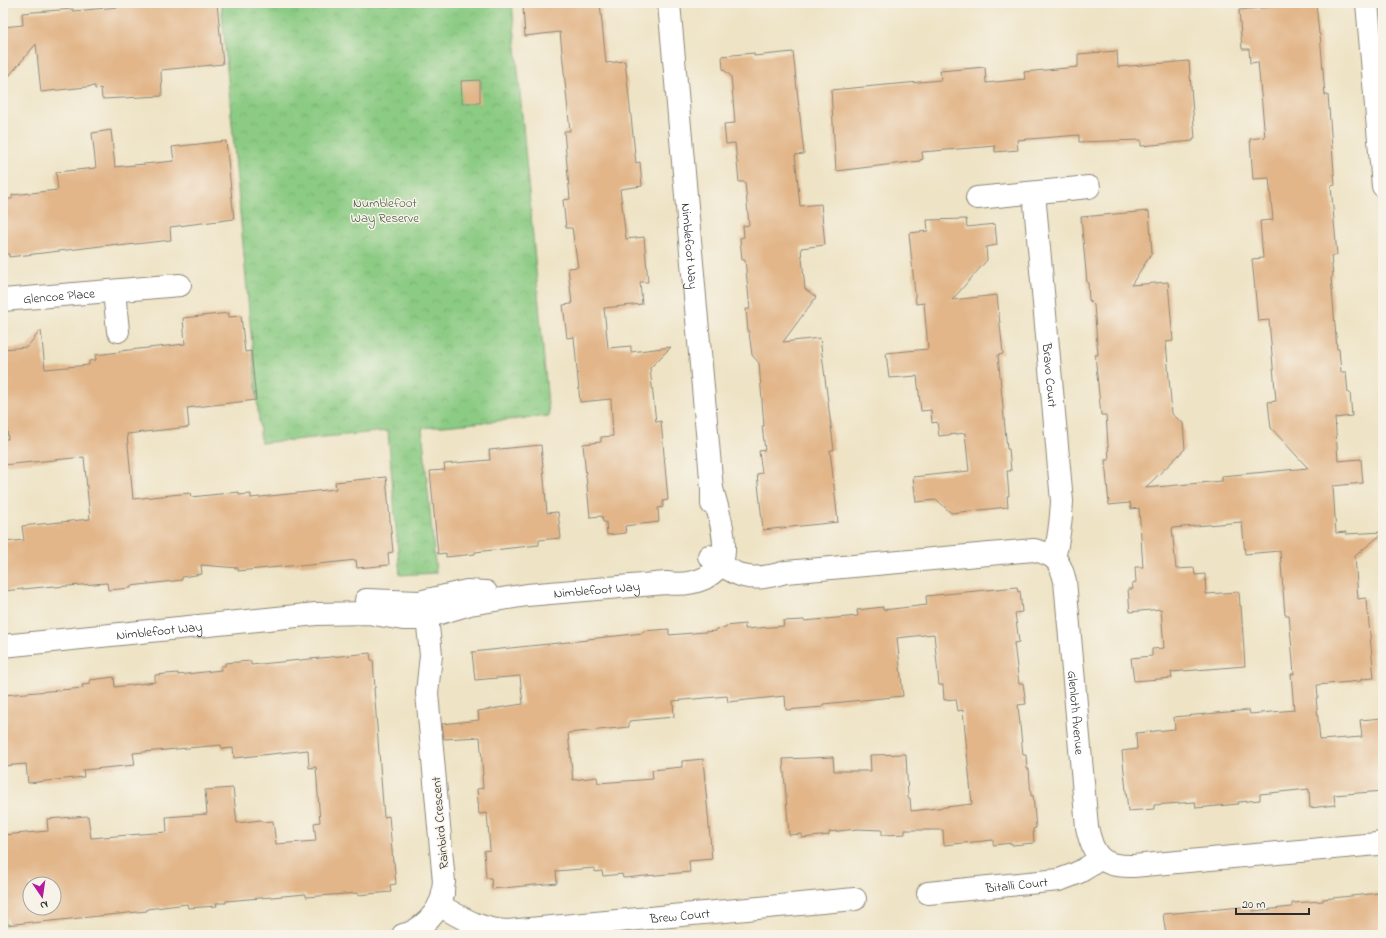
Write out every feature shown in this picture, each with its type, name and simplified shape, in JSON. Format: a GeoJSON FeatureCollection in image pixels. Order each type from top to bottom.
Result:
{"type":"FeatureCollection","features":[{"type":"Feature","properties":{"kind":"street","name":"Nimblefoot Way"},"geometry":{"type":"LineString","coordinates":[[3,646],[316,614],[355,602],[368,600],[420,613],[467,591],[527,595],[666,583],[695,571],[717,558],[710,548],[712,489],[669,3]]}},
{"type":"Feature","properties":{"kind":"street"},"geometry":{"type":"LineString","coordinates":[[1367,3],[1383,186]]}},
{"type":"Feature","properties":{"kind":"street"},"geometry":{"type":"LineString","coordinates":[[977,198],[1089,187]]}},
{"type":"Feature","properties":{"kind":"street","name":"Bravo Court"},"geometry":{"type":"LineString","coordinates":[[1034,193],[1062,501],[1061,523],[1054,558]]}},
{"type":"Feature","properties":{"kind":"street","name":"Glencoe Place"},"geometry":{"type":"LineString","coordinates":[[3,300],[180,285]]}},
{"type":"Feature","properties":{"kind":"street"},"geometry":{"type":"LineString","coordinates":[[114,291],[118,331]]}},
{"type":"Feature","properties":{"kind":"street"},"geometry":{"type":"LineString","coordinates":[[717,558],[750,566],[786,572],[1034,550],[1045,553],[1054,558]]}},
{"type":"Feature","properties":{"kind":"street","name":"Glenloth Avenue"},"geometry":{"type":"LineString","coordinates":[[1054,558],[1062,567],[1065,581],[1087,826],[1092,846],[1100,858]]}},
{"type":"Feature","properties":{"kind":"street","name":"Rainbird Crescent"},"geometry":{"type":"LineString","coordinates":[[403,935],[418,929],[430,918],[439,905],[443,895],[443,875],[427,692],[416,658],[420,613]]}},
{"type":"Feature","properties":{"kind":"street"},"geometry":{"type":"LineString","coordinates":[[1100,858],[1108,864],[1119,867],[1381,844]]}},
{"type":"Feature","properties":{"kind":"street","name":"Bitalli Court"},"geometry":{"type":"LineString","coordinates":[[928,893],[1059,880],[1088,868],[1100,858]]}},
{"type":"Feature","properties":{"kind":"street","name":"Brew Court"},"geometry":{"type":"LineString","coordinates":[[439,905],[482,927],[494,931],[508,931],[855,899]]}},
{"type":"Feature","properties":{"kind":"green space","name":"Numblefoot Way Reserve"},"geometry":{"type":"Polygon","coordinates":[[[221,3],[512,3],[549,416],[422,428],[436,573],[400,575],[388,431],[261,443],[221,3]]]}},
{"type":"Feature","properties":{"kind":"building"},"geometry":{"type":"Polygon","coordinates":[[[129,3],[217,3],[223,64],[161,70],[162,96],[102,99],[101,88],[95,89],[95,86],[41,92],[36,44],[3,83],[3,27],[23,25],[22,13],[73,9],[73,11],[130,6],[129,3]]]}},
{"type":"Feature","properties":{"kind":"building"},"geometry":{"type":"Polygon","coordinates":[[[526,3],[600,3],[606,63],[625,61],[636,163],[640,162],[642,186],[620,189],[626,239],[644,237],[648,282],[640,282],[642,304],[604,308],[608,348],[631,346],[631,352],[671,347],[650,368],[656,422],[661,421],[668,500],[663,501],[663,507],[658,508],[659,522],[625,526],[626,533],[607,535],[606,522],[603,522],[602,516],[590,517],[583,444],[601,442],[601,437],[613,436],[611,399],[580,402],[574,337],[567,338],[563,305],[572,304],[568,268],[578,267],[572,228],[566,228],[563,200],[570,199],[564,131],[570,131],[560,32],[525,36],[523,7],[526,7],[526,3]]]}},
{"type":"Feature","properties":{"kind":"building"},"geometry":{"type":"Polygon","coordinates":[[[1316,3],[1325,95],[1328,95],[1335,185],[1331,186],[1337,255],[1331,256],[1333,276],[1331,278],[1337,349],[1339,349],[1341,372],[1346,372],[1352,416],[1335,418],[1338,461],[1361,459],[1363,483],[1333,486],[1336,533],[1383,533],[1355,556],[1358,599],[1366,598],[1374,678],[1361,679],[1361,681],[1317,685],[1318,698],[1316,698],[1320,740],[1362,737],[1360,720],[1383,718],[1383,791],[1334,795],[1335,805],[1310,808],[1309,789],[1260,794],[1260,800],[1238,802],[1238,804],[1196,808],[1195,802],[1154,805],[1154,809],[1128,811],[1122,751],[1137,749],[1136,733],[1175,729],[1174,717],[1249,710],[1250,714],[1294,710],[1291,674],[1294,674],[1289,615],[1285,615],[1280,551],[1245,554],[1242,522],[1172,528],[1176,569],[1194,568],[1195,575],[1205,574],[1206,594],[1239,592],[1245,666],[1171,672],[1172,678],[1134,681],[1131,658],[1152,656],[1152,649],[1164,648],[1161,609],[1130,612],[1128,589],[1133,589],[1132,583],[1136,582],[1135,567],[1143,567],[1139,508],[1131,509],[1130,502],[1109,505],[1105,460],[1109,460],[1106,415],[1101,415],[1095,355],[1098,355],[1094,305],[1089,300],[1081,217],[1149,211],[1152,253],[1131,285],[1168,282],[1173,341],[1166,342],[1172,414],[1183,423],[1185,449],[1145,488],[1222,481],[1222,476],[1308,468],[1271,428],[1268,402],[1276,401],[1269,320],[1258,321],[1252,259],[1263,258],[1260,221],[1273,220],[1269,178],[1253,179],[1250,139],[1265,137],[1258,62],[1250,63],[1249,49],[1242,49],[1239,10],[1316,3]]]}},
{"type":"Feature","properties":{"kind":"building"},"geometry":{"type":"Polygon","coordinates":[[[1117,51],[1118,67],[1189,61],[1195,139],[1193,139],[1193,141],[1141,146],[1141,140],[1079,142],[1079,135],[1017,140],[1018,150],[995,152],[995,146],[922,152],[923,159],[920,161],[836,171],[831,90],[941,80],[940,71],[985,67],[986,83],[1025,79],[1024,72],[1078,67],[1078,54],[1117,51]]]}},
{"type":"Feature","properties":{"kind":"building"},"geometry":{"type":"Polygon","coordinates":[[[793,52],[804,154],[795,155],[800,206],[821,204],[825,245],[801,248],[805,289],[816,297],[783,342],[820,338],[834,450],[830,450],[838,522],[763,530],[757,474],[762,473],[759,451],[765,450],[762,426],[764,426],[759,363],[752,355],[748,332],[746,309],[750,309],[745,260],[742,260],[740,238],[744,237],[743,226],[749,225],[745,182],[739,182],[735,143],[726,144],[724,124],[735,123],[731,76],[723,69],[722,56],[754,53],[754,56],[793,52]]]}},
{"type":"Feature","properties":{"kind":"building"},"geometry":{"type":"Polygon","coordinates":[[[480,80],[480,103],[462,103],[461,81],[480,80]]]}},
{"type":"Feature","properties":{"kind":"building"},"geometry":{"type":"Polygon","coordinates":[[[111,130],[115,167],[174,161],[172,147],[226,141],[234,219],[170,227],[171,240],[118,246],[118,244],[9,257],[9,254],[3,254],[3,199],[12,199],[12,195],[58,190],[56,172],[96,168],[92,133],[111,130]]]}},
{"type":"Feature","properties":{"kind":"building"},"geometry":{"type":"Polygon","coordinates":[[[966,219],[967,227],[995,224],[997,245],[986,247],[987,260],[952,300],[997,295],[1003,354],[998,355],[1007,449],[1009,449],[1011,471],[1007,471],[1009,496],[1007,496],[1008,507],[951,513],[937,500],[916,502],[913,477],[969,471],[965,433],[939,436],[937,422],[932,423],[931,410],[921,411],[917,376],[889,378],[886,353],[928,349],[924,303],[916,304],[909,233],[928,231],[927,220],[966,219]]]}},
{"type":"Feature","properties":{"kind":"building"},"geometry":{"type":"Polygon","coordinates":[[[229,313],[229,317],[241,316],[245,352],[251,351],[256,400],[187,408],[189,427],[127,434],[133,499],[190,493],[191,497],[239,492],[239,495],[251,494],[251,498],[336,489],[335,482],[386,477],[393,552],[388,553],[389,565],[357,568],[356,560],[238,571],[238,568],[201,565],[202,574],[182,577],[182,580],[131,586],[131,588],[108,590],[107,583],[3,591],[3,553],[6,553],[5,542],[24,540],[22,526],[90,519],[84,457],[3,465],[3,439],[8,439],[3,391],[3,349],[27,347],[41,330],[45,369],[89,365],[89,361],[96,360],[95,355],[185,344],[183,318],[229,313]]]}},
{"type":"Feature","properties":{"kind":"building"},"geometry":{"type":"Polygon","coordinates":[[[541,445],[547,513],[558,512],[561,538],[539,540],[539,545],[475,552],[475,554],[446,557],[446,553],[438,554],[430,471],[445,470],[444,464],[490,460],[489,450],[541,445]]]}},
{"type":"Feature","properties":{"kind":"building"},"geometry":{"type":"Polygon","coordinates":[[[1017,587],[1018,592],[1020,591],[1022,612],[1015,613],[1019,642],[1014,643],[1019,684],[1023,683],[1026,704],[1018,705],[1023,755],[1026,755],[1027,769],[1029,769],[1031,796],[1033,795],[1036,828],[1033,829],[1034,843],[993,845],[993,840],[944,845],[943,830],[905,830],[905,834],[882,835],[882,830],[857,829],[829,832],[829,835],[802,838],[802,834],[789,835],[783,759],[833,757],[834,771],[871,771],[870,755],[906,754],[908,798],[910,798],[911,811],[972,804],[963,710],[958,711],[956,699],[944,700],[943,685],[939,685],[934,634],[897,638],[903,696],[823,704],[823,707],[786,710],[785,696],[728,702],[727,696],[673,701],[674,717],[629,721],[629,727],[568,733],[573,780],[597,777],[598,783],[653,779],[652,770],[682,767],[682,761],[703,759],[712,859],[689,861],[690,872],[623,878],[622,874],[603,876],[602,871],[595,872],[595,868],[556,871],[557,883],[492,889],[491,878],[486,878],[484,851],[490,850],[487,813],[479,814],[477,789],[483,788],[480,737],[444,739],[442,724],[479,720],[478,711],[523,704],[520,676],[475,680],[472,652],[588,640],[643,633],[643,631],[669,629],[669,635],[716,631],[716,629],[726,628],[726,626],[745,624],[745,629],[784,626],[783,621],[804,621],[858,616],[857,610],[883,607],[883,610],[927,605],[926,596],[1017,587]]]}},
{"type":"Feature","properties":{"kind":"building"},"geometry":{"type":"Polygon","coordinates":[[[370,653],[371,660],[373,660],[384,817],[389,816],[396,884],[390,885],[391,892],[306,897],[306,894],[226,901],[226,903],[216,903],[217,906],[188,908],[187,904],[147,909],[147,911],[8,925],[7,918],[3,918],[3,835],[48,831],[47,819],[88,816],[91,838],[167,832],[166,817],[207,814],[205,790],[233,788],[237,823],[261,820],[262,822],[273,821],[276,844],[316,841],[314,823],[320,822],[316,767],[309,768],[308,750],[234,758],[233,748],[222,749],[221,745],[133,753],[135,765],[83,770],[84,777],[28,783],[26,764],[3,766],[3,695],[83,688],[82,685],[90,684],[90,680],[114,677],[115,687],[155,682],[155,675],[178,673],[178,675],[221,670],[221,666],[225,666],[225,663],[251,661],[251,665],[370,653]]]}},
{"type":"Feature","properties":{"kind":"building"},"geometry":{"type":"Polygon","coordinates":[[[1379,893],[1383,935],[1166,935],[1163,914],[1253,906],[1253,911],[1292,907],[1292,903],[1323,901],[1323,899],[1379,893]]]}}]}
